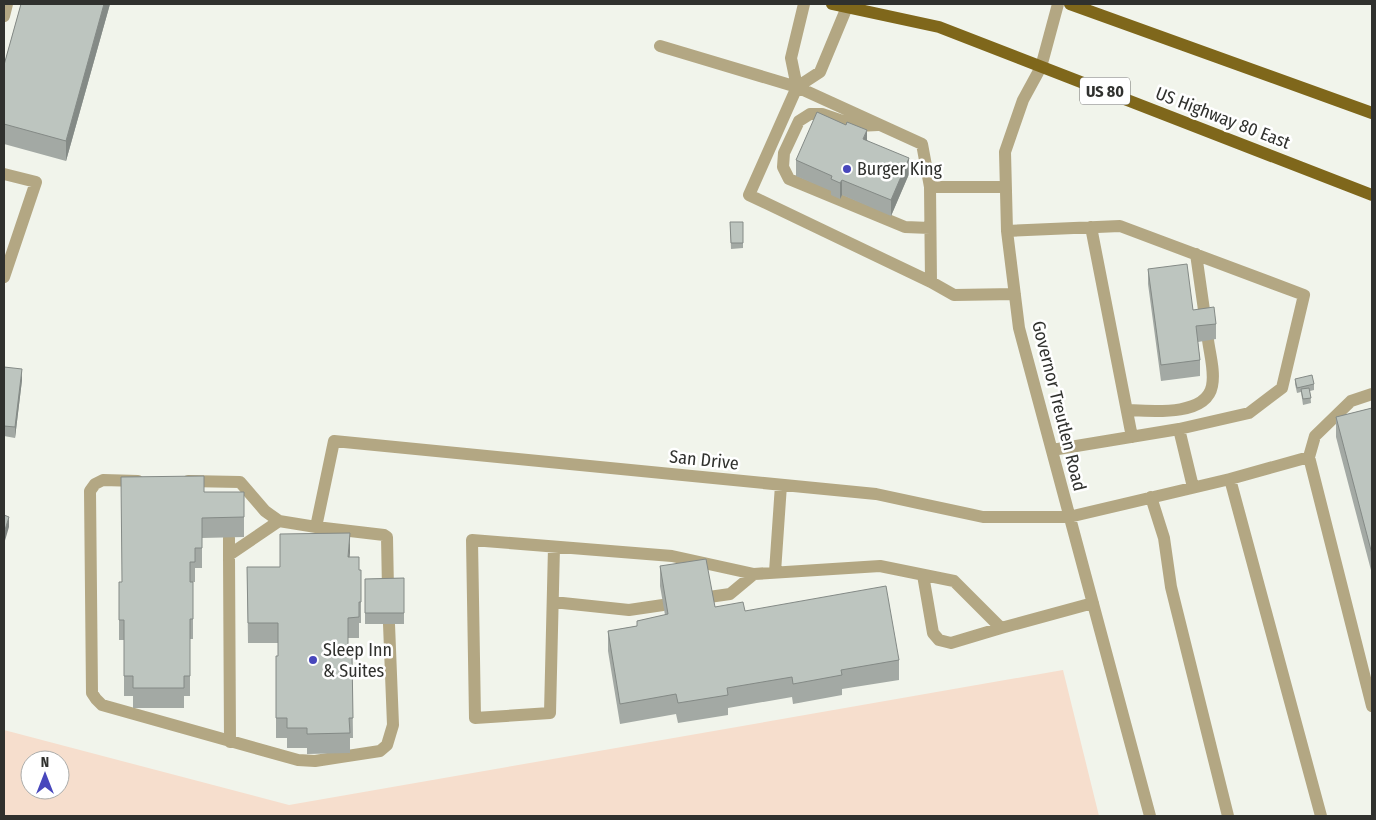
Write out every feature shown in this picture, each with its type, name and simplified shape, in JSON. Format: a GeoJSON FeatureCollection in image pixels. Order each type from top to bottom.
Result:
{"type":"FeatureCollection","features":[{"type":"Feature","properties":{"kind":"main road","name":"US Highway 80 East"},"geometry":{"type":"LineString","coordinates":[[832,4],[939,27],[1372,195]]}},
{"type":"Feature","properties":{"kind":"main road"},"geometry":{"type":"LineString","coordinates":[[1070,4],[1372,113]]}},
{"type":"Feature","properties":{"kind":"street"},"geometry":{"type":"LineString","coordinates":[[4,16],[7,4]]}},
{"type":"Feature","properties":{"kind":"street"},"geometry":{"type":"LineString","coordinates":[[797,87],[791,58],[804,4]]}},
{"type":"Feature","properties":{"kind":"street","name":"Governor Treutlen Road"},"geometry":{"type":"LineString","coordinates":[[1058,4],[1041,67],[1023,100],[1004,152],[1007,231],[1019,328],[1150,816]]}},
{"type":"Feature","properties":{"kind":"street"},"geometry":{"type":"LineString","coordinates":[[847,7],[820,72],[797,87],[750,195],[931,282],[954,295],[1015,294]]}},
{"type":"Feature","properties":{"kind":"street"},"geometry":{"type":"LineString","coordinates":[[660,46],[797,87],[922,144],[930,186],[931,282]]}},
{"type":"Feature","properties":{"kind":"street"},"geometry":{"type":"LineString","coordinates":[[883,125],[857,126],[822,114],[810,114],[800,121],[784,153],[783,166],[789,180],[904,227],[930,228]]}},
{"type":"Feature","properties":{"kind":"street"},"geometry":{"type":"LineString","coordinates":[[4,174],[36,182],[4,277]]}},
{"type":"Feature","properties":{"kind":"street"},"geometry":{"type":"LineString","coordinates":[[930,186],[1005,186]]}},
{"type":"Feature","properties":{"kind":"street"},"geometry":{"type":"LineString","coordinates":[[1007,231],[1120,226],[1304,295],[1282,388],[1249,413],[1179,429],[1052,450]]}},
{"type":"Feature","properties":{"kind":"street"},"geometry":{"type":"LineString","coordinates":[[1091,227],[1132,437]]}},
{"type":"Feature","properties":{"kind":"street"},"geometry":{"type":"LineString","coordinates":[[1196,254],[1206,324]]}},
{"type":"Feature","properties":{"kind":"street"},"geometry":{"type":"LineString","coordinates":[[1127,410],[1161,412],[1196,406],[1207,398],[1212,387],[1208,340]]}},
{"type":"Feature","properties":{"kind":"street"},"geometry":{"type":"LineString","coordinates":[[1372,394],[1351,401],[1315,436],[1309,457],[1372,706]]}},
{"type":"Feature","properties":{"kind":"street"},"geometry":{"type":"LineString","coordinates":[[1179,429],[1193,487]]}},
{"type":"Feature","properties":{"kind":"street","name":"San Drive"},"geometry":{"type":"LineString","coordinates":[[316,527],[334,441],[876,494],[983,517],[1070,517],[1230,479],[1309,457]]}},
{"type":"Feature","properties":{"kind":"street"},"geometry":{"type":"LineString","coordinates":[[1230,479],[1321,816]]}},
{"type":"Feature","properties":{"kind":"street"},"geometry":{"type":"LineString","coordinates":[[152,481],[103,480],[95,484],[90,491],[92,692],[102,705],[298,760],[315,761],[380,751],[387,745],[393,726],[389,624]]}},
{"type":"Feature","properties":{"kind":"street"},"geometry":{"type":"LineString","coordinates":[[171,481],[240,482],[264,511],[279,521],[384,535],[387,538],[388,590]]}},
{"type":"Feature","properties":{"kind":"street"},"geometry":{"type":"LineString","coordinates":[[229,482],[229,497]]}},
{"type":"Feature","properties":{"kind":"street"},"geometry":{"type":"LineString","coordinates":[[775,572],[781,485]]}},
{"type":"Feature","properties":{"kind":"street"},"geometry":{"type":"LineString","coordinates":[[1151,498],[1164,538],[1171,587],[1228,816]]}},
{"type":"Feature","properties":{"kind":"street"},"geometry":{"type":"LineString","coordinates":[[229,555],[279,521]]}},
{"type":"Feature","properties":{"kind":"street"},"geometry":{"type":"LineString","coordinates":[[229,538],[230,742]]}},
{"type":"Feature","properties":{"kind":"street"},"geometry":{"type":"LineString","coordinates":[[554,547],[550,713],[475,718],[472,540],[672,556],[754,574],[880,566],[954,581],[1001,628]]}},
{"type":"Feature","properties":{"kind":"street"},"geometry":{"type":"LineString","coordinates":[[709,597],[730,594],[754,574]]}},
{"type":"Feature","properties":{"kind":"street"},"geometry":{"type":"LineString","coordinates":[[923,575],[932,633],[939,640],[951,643],[1093,603]]}},
{"type":"Feature","properties":{"kind":"street"},"geometry":{"type":"LineString","coordinates":[[553,602],[628,610],[663,605]]}},
{"type":"Feature","properties":{"kind":"shaded area"},"geometry":{"type":"Polygon","coordinates":[[[1063,670],[1099,816],[4,816],[4,730],[289,805],[1063,670]]]}},
{"type":"Feature","properties":{"kind":"building"},"geometry":{"type":"Polygon","coordinates":[[[21,4],[104,4],[66,141],[4,124],[4,65],[21,4]]]}},
{"type":"Feature","properties":{"kind":"building"},"geometry":{"type":"Polygon","coordinates":[[[817,112],[846,125],[847,122],[867,130],[863,139],[909,158],[891,200],[842,180],[840,183],[831,179],[832,176],[796,160],[817,112]]]}},
{"type":"Feature","properties":{"kind":"building"},"geometry":{"type":"Polygon","coordinates":[[[730,222],[743,222],[743,243],[731,243],[730,222]]]}},
{"type":"Feature","properties":{"kind":"building"},"geometry":{"type":"Polygon","coordinates":[[[1187,264],[1193,310],[1214,307],[1216,324],[1196,326],[1200,360],[1161,365],[1148,269],[1187,264]]]}},
{"type":"Feature","properties":{"kind":"building"},"geometry":{"type":"Polygon","coordinates":[[[4,367],[22,369],[15,427],[4,426],[4,367]]]}},
{"type":"Feature","properties":{"kind":"building"},"geometry":{"type":"Polygon","coordinates":[[[1312,375],[1314,384],[1297,388],[1295,379],[1312,375]]]}},
{"type":"Feature","properties":{"kind":"building"},"geometry":{"type":"Polygon","coordinates":[[[1309,388],[1311,398],[1303,399],[1301,389],[1309,388]]]}},
{"type":"Feature","properties":{"kind":"building"},"geometry":{"type":"Polygon","coordinates":[[[1372,408],[1372,554],[1336,417],[1372,408]]]}},
{"type":"Feature","properties":{"kind":"building"},"geometry":{"type":"Polygon","coordinates":[[[204,476],[204,492],[244,492],[244,517],[202,518],[202,548],[195,548],[195,562],[190,562],[190,582],[193,582],[193,619],[190,619],[190,676],[184,676],[184,688],[133,688],[133,676],[124,676],[124,620],[119,620],[119,582],[122,582],[121,477],[204,476]]]}},
{"type":"Feature","properties":{"kind":"building"},"geometry":{"type":"Polygon","coordinates":[[[4,515],[9,517],[4,533],[4,515]]]}},
{"type":"Feature","properties":{"kind":"building","name":"Sleep Inn & Suites"},"geometry":{"type":"Polygon","coordinates":[[[350,533],[348,557],[359,557],[361,602],[359,602],[359,617],[348,618],[348,656],[352,656],[353,718],[349,718],[350,733],[307,734],[307,728],[287,728],[287,718],[276,718],[278,623],[248,623],[247,567],[280,567],[280,534],[350,533]]]}},
{"type":"Feature","properties":{"kind":"building"},"geometry":{"type":"Polygon","coordinates":[[[706,559],[715,607],[743,602],[745,611],[886,586],[899,660],[841,670],[842,675],[793,684],[792,677],[727,688],[728,695],[678,703],[676,694],[620,704],[608,631],[637,626],[637,621],[668,614],[660,566],[706,559]]]}},
{"type":"Feature","properties":{"kind":"building"},"geometry":{"type":"Polygon","coordinates":[[[404,578],[404,613],[365,613],[365,579],[404,578]]]}},
{"type":"Feature","properties":{"kind":"place","name":"Burger King"},"geometry":{"type":"Point","coordinates":[847,169]}},
{"type":"Feature","properties":{"kind":"place","name":"Sleep Inn & Suites"},"geometry":{"type":"Point","coordinates":[313,660]}}]}
